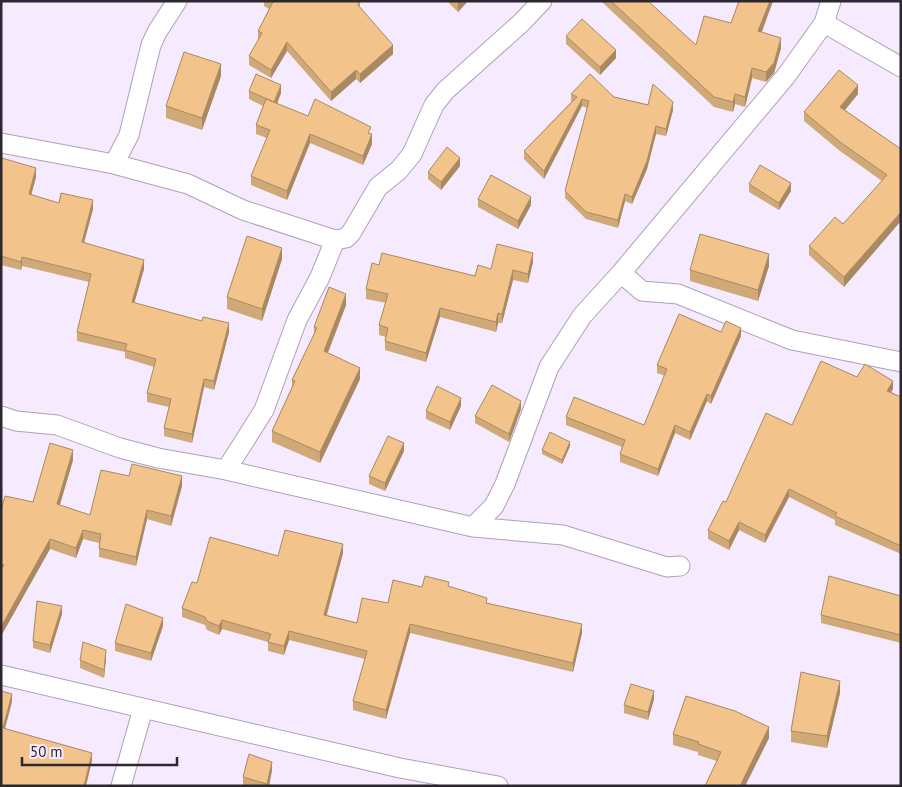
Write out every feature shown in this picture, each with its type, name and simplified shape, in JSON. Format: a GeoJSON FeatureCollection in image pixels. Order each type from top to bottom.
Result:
{"type":"FeatureCollection","features":[{"type":"Feature","properties":{"kind":"street"},"geometry":{"type":"LineString","coordinates":[[114,164],[129,135],[151,45],[177,1]]}},
{"type":"Feature","properties":{"kind":"street"},"geometry":{"type":"LineString","coordinates":[[1,142],[114,164],[195,187],[243,210],[335,240],[346,238],[351,233],[378,187],[400,170],[412,154],[434,106],[445,91],[521,23],[542,1]]}},
{"type":"Feature","properties":{"kind":"street"},"geometry":{"type":"LineString","coordinates":[[473,527],[494,506],[505,484],[549,367],[582,316],[621,273],[786,76],[824,23],[831,1]]}},
{"type":"Feature","properties":{"kind":"street"},"geometry":{"type":"LineString","coordinates":[[824,23],[901,67]]}},
{"type":"Feature","properties":{"kind":"street"},"geometry":{"type":"LineString","coordinates":[[226,470],[264,410],[297,320],[320,277],[335,240]]}},
{"type":"Feature","properties":{"kind":"street"},"geometry":{"type":"LineString","coordinates":[[621,273],[642,291],[678,294],[792,340],[901,362]]}},
{"type":"Feature","properties":{"kind":"street"},"geometry":{"type":"LineString","coordinates":[[1,416],[36,424],[58,425],[120,448],[158,458],[226,470],[473,527],[563,535],[667,567],[680,566]]}},
{"type":"Feature","properties":{"kind":"street"},"geometry":{"type":"LineString","coordinates":[[1,675],[400,768],[498,786]]}},
{"type":"Feature","properties":{"kind":"street"},"geometry":{"type":"LineString","coordinates":[[121,786],[143,709]]}},
{"type":"Feature","properties":{"kind":"building"},"geometry":{"type":"Polygon","coordinates":[[[272,1],[360,1],[358,5],[393,45],[360,74],[356,70],[331,92],[287,42],[271,70],[249,56],[262,33],[258,31],[272,1]]]}},
{"type":"Feature","properties":{"kind":"building"},"geometry":{"type":"Polygon","coordinates":[[[611,1],[648,1],[696,45],[704,16],[731,23],[739,1],[770,1],[758,31],[781,38],[774,63],[766,72],[752,68],[745,97],[735,94],[733,102],[714,97],[611,1]]]}},
{"type":"Feature","properties":{"kind":"building"},"geometry":{"type":"Polygon","coordinates":[[[582,19],[616,50],[600,67],[566,36],[582,19]]]}},
{"type":"Feature","properties":{"kind":"building"},"geometry":{"type":"Polygon","coordinates":[[[184,52],[221,64],[202,118],[166,106],[184,52]]]}},
{"type":"Feature","properties":{"kind":"building"},"geometry":{"type":"Polygon","coordinates":[[[839,70],[858,85],[840,107],[901,149],[901,212],[844,277],[809,246],[835,217],[843,224],[887,175],[840,142],[804,112],[839,70]]]}},
{"type":"Feature","properties":{"kind":"building"},"geometry":{"type":"Polygon","coordinates":[[[256,74],[281,85],[274,102],[249,91],[256,74]]]}},
{"type":"Feature","properties":{"kind":"building"},"geometry":{"type":"Polygon","coordinates":[[[590,74],[614,97],[648,105],[653,84],[673,102],[666,129],[656,126],[647,161],[632,197],[625,194],[618,220],[586,212],[565,191],[589,101],[582,99],[544,171],[524,151],[577,97],[571,94],[590,74]]]}},
{"type":"Feature","properties":{"kind":"building"},"geometry":{"type":"Polygon","coordinates":[[[266,99],[308,116],[315,99],[371,127],[368,133],[372,134],[363,156],[310,134],[287,191],[251,176],[270,130],[256,125],[266,99]]]}},
{"type":"Feature","properties":{"kind":"building"},"geometry":{"type":"Polygon","coordinates":[[[447,147],[460,158],[441,182],[428,172],[447,147]]]}},
{"type":"Feature","properties":{"kind":"building"},"geometry":{"type":"Polygon","coordinates":[[[2,158],[36,168],[29,194],[59,203],[61,193],[93,200],[82,242],[144,260],[132,302],[202,321],[203,317],[229,323],[214,381],[204,379],[192,434],[164,428],[171,399],[147,393],[156,359],[125,350],[127,344],[77,332],[91,274],[22,257],[21,262],[1,256],[2,158]]]}},
{"type":"Feature","properties":{"kind":"building"},"geometry":{"type":"Polygon","coordinates":[[[760,165],[791,183],[779,203],[749,184],[760,165]]]}},
{"type":"Feature","properties":{"kind":"building"},"geometry":{"type":"Polygon","coordinates":[[[491,175],[531,197],[518,221],[478,199],[491,175]]]}},
{"type":"Feature","properties":{"kind":"building"},"geometry":{"type":"Polygon","coordinates":[[[700,234],[769,254],[758,290],[690,270],[700,234]]]}},
{"type":"Feature","properties":{"kind":"building"},"geometry":{"type":"Polygon","coordinates":[[[247,236],[282,248],[262,309],[227,297],[247,236]]]}},
{"type":"Feature","properties":{"kind":"building"},"geometry":{"type":"Polygon","coordinates":[[[497,244],[533,253],[528,274],[513,270],[502,314],[498,313],[496,322],[440,308],[426,353],[385,341],[388,328],[379,325],[388,294],[366,289],[372,263],[379,265],[382,253],[475,276],[478,265],[491,269],[497,244]]]}},
{"type":"Feature","properties":{"kind":"building"},"geometry":{"type":"Polygon","coordinates":[[[329,287],[346,294],[324,351],[360,368],[320,452],[272,431],[295,381],[292,380],[317,328],[314,327],[329,287]]]}},
{"type":"Feature","properties":{"kind":"building"},"geometry":{"type":"Polygon","coordinates":[[[679,314],[721,332],[726,321],[741,328],[711,396],[707,394],[690,432],[675,425],[658,469],[620,454],[625,440],[566,417],[574,397],[644,425],[667,369],[657,365],[679,314]]]}},
{"type":"Feature","properties":{"kind":"building"},"geometry":{"type":"Polygon","coordinates":[[[821,361],[857,377],[865,364],[893,381],[887,391],[901,397],[901,546],[835,516],[837,513],[789,489],[765,535],[739,522],[729,541],[708,530],[723,501],[726,502],[766,413],[792,425],[821,361]]]}},
{"type":"Feature","properties":{"kind":"building"},"geometry":{"type":"Polygon","coordinates":[[[492,385],[521,401],[509,434],[475,416],[492,385]]]}},
{"type":"Feature","properties":{"kind":"building"},"geometry":{"type":"Polygon","coordinates":[[[437,386],[461,398],[450,422],[426,411],[437,386]]]}},
{"type":"Feature","properties":{"kind":"building"},"geometry":{"type":"Polygon","coordinates":[[[550,432],[570,442],[562,460],[542,450],[550,432]]]}},
{"type":"Feature","properties":{"kind":"building"},"geometry":{"type":"Polygon","coordinates":[[[388,436],[404,443],[385,483],[369,476],[388,436]]]}},
{"type":"Feature","properties":{"kind":"building"},"geometry":{"type":"Polygon","coordinates":[[[50,443],[73,450],[57,504],[90,515],[101,470],[129,476],[132,464],[182,476],[171,516],[147,510],[136,557],[99,548],[101,534],[83,530],[76,548],[50,539],[1,627],[1,569],[4,565],[1,564],[1,510],[5,496],[33,502],[50,443]]]}},
{"type":"Feature","properties":{"kind":"building"},"geometry":{"type":"Polygon","coordinates":[[[285,530],[343,544],[324,615],[357,623],[362,598],[388,603],[393,580],[422,587],[425,576],[449,582],[448,586],[487,598],[486,603],[582,624],[573,663],[410,624],[386,710],[353,701],[367,651],[289,631],[284,646],[268,642],[271,634],[222,620],[219,626],[207,621],[205,617],[182,608],[192,582],[197,583],[210,537],[278,556],[285,530]]]}},
{"type":"Feature","properties":{"kind":"building"},"geometry":{"type":"Polygon","coordinates":[[[829,576],[901,596],[901,635],[821,615],[829,576]]]}},
{"type":"Feature","properties":{"kind":"building"},"geometry":{"type":"Polygon","coordinates":[[[37,601],[62,606],[50,645],[33,641],[37,601]]]}},
{"type":"Feature","properties":{"kind":"building"},"geometry":{"type":"Polygon","coordinates":[[[126,604],[163,618],[151,653],[115,643],[126,604]]]}},
{"type":"Feature","properties":{"kind":"building"},"geometry":{"type":"Polygon","coordinates":[[[83,642],[106,650],[104,670],[80,660],[83,642]]]}},
{"type":"Feature","properties":{"kind":"building"},"geometry":{"type":"Polygon","coordinates":[[[801,672],[840,681],[827,736],[791,731],[801,672]]]}},
{"type":"Feature","properties":{"kind":"building"},"geometry":{"type":"Polygon","coordinates":[[[631,684],[654,691],[648,712],[624,705],[631,684]]]}},
{"type":"Feature","properties":{"kind":"building"},"geometry":{"type":"Polygon","coordinates":[[[1,691],[12,694],[3,728],[92,753],[84,786],[1,786],[1,691]]]}},
{"type":"Feature","properties":{"kind":"building"},"geometry":{"type":"Polygon","coordinates":[[[686,696],[735,711],[769,727],[740,786],[705,786],[721,752],[698,744],[699,742],[673,734],[686,696]]]}},
{"type":"Feature","properties":{"kind":"building"},"geometry":{"type":"Polygon","coordinates":[[[249,754],[272,762],[267,784],[243,777],[249,754]]]}}]}
